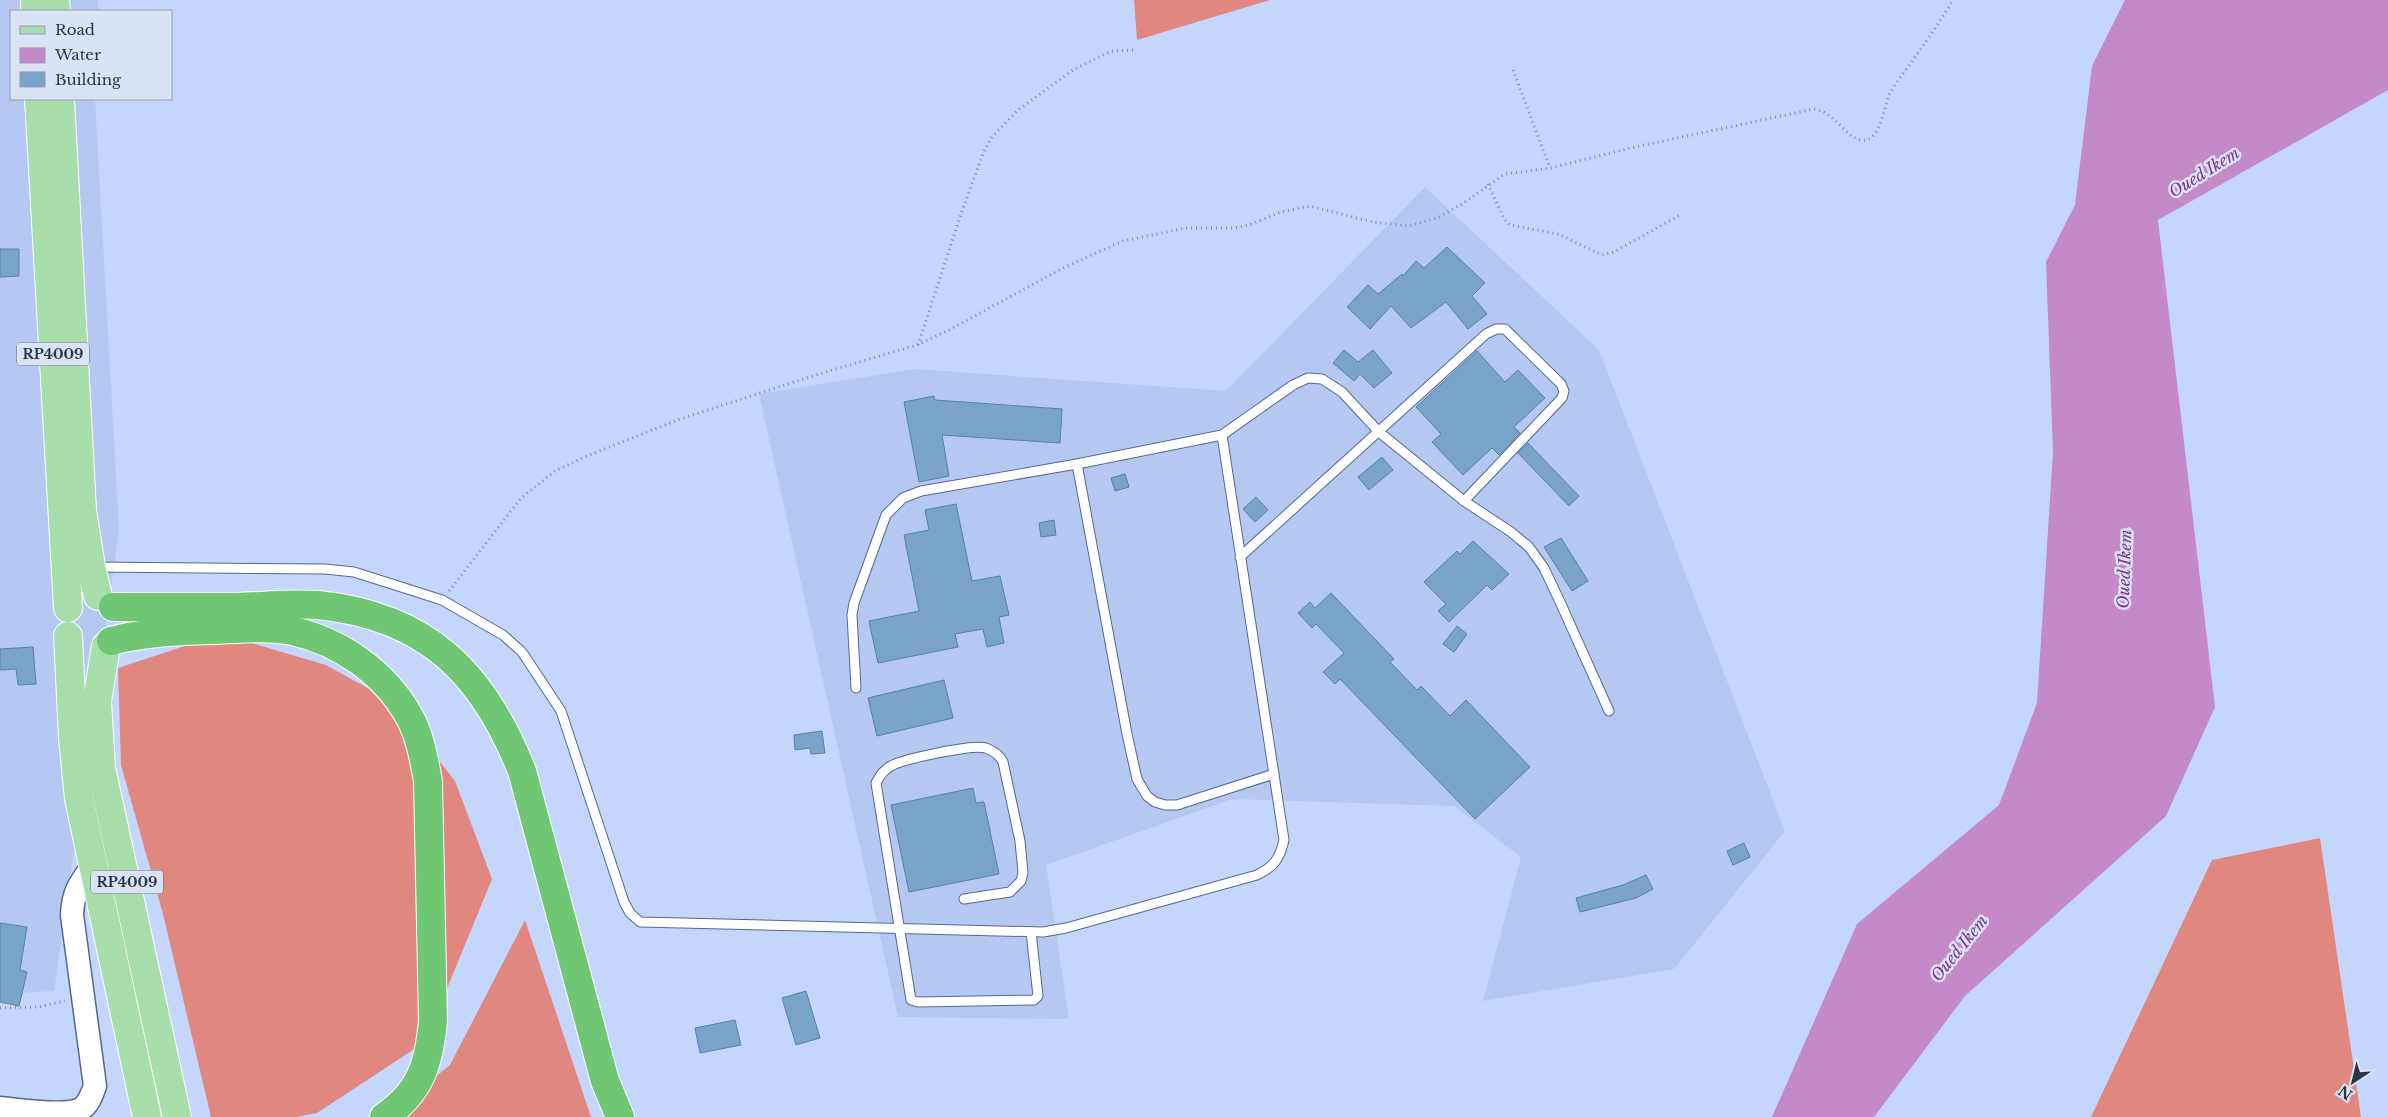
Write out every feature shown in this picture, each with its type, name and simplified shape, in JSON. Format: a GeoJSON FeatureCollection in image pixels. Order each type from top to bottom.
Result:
{"type":"FeatureCollection","features":[{"type":"Feature","properties":{"kind":"highway"},"geometry":{"type":"LineString","coordinates":[[106,602],[316,605],[354,611],[384,618],[416,633],[442,651],[465,672],[489,703],[509,739],[522,771],[605,1081],[620,1117]]}},
{"type":"Feature","properties":{"kind":"highway"},"geometry":{"type":"LineString","coordinates":[[108,643],[162,632],[265,628],[292,631],[317,638],[342,649],[364,664],[383,682],[410,717],[422,749],[428,781],[432,1021],[430,1053],[418,1083],[397,1108],[384,1117]]}},
{"type":"Feature","properties":{"kind":"main road","name":"RP4009"},"geometry":{"type":"LineString","coordinates":[[40,100],[68,608],[64,622],[68,636],[73,738],[79,799],[147,1117]]}},
{"type":"Feature","properties":{"kind":"main road","name":"RP4009"},"geometry":{"type":"LineString","coordinates":[[60,100],[82,510],[91,567],[118,624],[108,643],[96,701],[101,768],[126,874],[177,1117]]}},
{"type":"Feature","properties":{"kind":"main road"},"geometry":{"type":"LineString","coordinates":[[68,608],[81,597],[106,602]]}},
{"type":"Feature","properties":{"kind":"main road"},"geometry":{"type":"LineString","coordinates":[[68,636],[80,648],[97,649],[108,643]]}},
{"type":"Feature","properties":{"kind":"street"},"geometry":{"type":"LineString","coordinates":[[0,1108],[67,1115],[82,1109],[91,1098],[95,1086],[72,915],[73,898],[78,885],[94,864]]}},
{"type":"Feature","properties":{"kind":"lane"},"geometry":{"type":"LineString","coordinates":[[1240,557],[1486,334],[1496,329],[1505,329],[1518,339],[1561,384],[1564,391],[1562,398],[1464,501]]}},
{"type":"Feature","properties":{"kind":"lane"},"geometry":{"type":"LineString","coordinates":[[856,688],[854,603],[886,515],[903,498],[921,491],[1077,464],[1222,435],[1293,385],[1308,378],[1322,379],[1342,392],[1379,432],[1464,501],[1512,532],[1529,548],[1544,568],[1609,711]]}},
{"type":"Feature","properties":{"kind":"lane"},"geometry":{"type":"LineString","coordinates":[[91,567],[325,569],[354,572],[442,600],[503,635],[516,646],[532,666],[561,711],[624,902],[630,913],[640,922],[1031,932],[1066,928],[1257,875],[1271,868],[1281,855],[1284,840],[1222,435]]}},
{"type":"Feature","properties":{"kind":"lane"},"geometry":{"type":"LineString","coordinates":[[1077,464],[1135,770],[1137,779],[1147,796],[1155,802],[1177,805],[1274,774]]}},
{"type":"Feature","properties":{"kind":"lane"},"geometry":{"type":"LineString","coordinates":[[964,899],[1010,892],[1021,881],[1023,873],[1020,841],[1003,762],[1000,756],[985,748],[973,747],[909,759],[891,766],[880,774],[876,784],[911,1000],[918,1002],[1034,1000],[1038,996],[1031,932]]}},
{"type":"Feature","properties":{"kind":"path"},"geometry":{"type":"LineString","coordinates":[[442,600],[520,498],[555,471],[587,456],[680,419],[822,373],[917,346],[1063,268],[1123,241],[1186,228],[1235,228],[1281,212],[1310,206],[1373,222],[1409,226],[1439,217],[1462,204],[1488,184],[1505,174],[1550,168],[1636,147],[1814,109],[1824,110],[1853,137],[1862,140],[1868,139],[1874,135],[1880,123],[1893,89],[1953,0]]}},
{"type":"Feature","properties":{"kind":"path"},"geometry":{"type":"LineString","coordinates":[[917,346],[965,202],[984,151],[992,137],[1018,110],[1073,70],[1111,51],[1136,50]]}},
{"type":"Feature","properties":{"kind":"path"},"geometry":{"type":"LineString","coordinates":[[1513,70],[1550,168]]}},
{"type":"Feature","properties":{"kind":"path"},"geometry":{"type":"LineString","coordinates":[[1488,184],[1504,219],[1510,225],[1558,234],[1602,256],[1614,252],[1680,215]]}},
{"type":"Feature","properties":{"kind":"path"},"geometry":{"type":"LineString","coordinates":[[0,1008],[38,1007],[83,998]]}},
{"type":"Feature","properties":{"kind":"shaded area"},"geometry":{"type":"Polygon","coordinates":[[[0,0],[98,0],[98,10],[10,10],[10,100],[95,100],[119,530],[54,991],[0,994],[0,0]]]}},
{"type":"Feature","properties":{"kind":"shaded area"},"geometry":{"type":"Polygon","coordinates":[[[1134,0],[1270,0],[1137,40],[1134,0]]]}},
{"type":"Feature","properties":{"kind":"shaded area"},"geometry":{"type":"Polygon","coordinates":[[[1425,187],[1599,350],[1785,831],[1674,969],[1483,1001],[1521,857],[1454,806],[1232,799],[1046,865],[1069,1019],[898,1017],[759,394],[915,369],[1226,391],[1425,187]]]}},
{"type":"Feature","properties":{"kind":"shaded area"},"geometry":{"type":"Polygon","coordinates":[[[221,634],[326,665],[393,702],[455,781],[492,879],[425,1042],[317,1113],[296,1117],[211,1117],[163,914],[121,765],[118,668],[221,634]]]}},
{"type":"Feature","properties":{"kind":"shaded area"},"geometry":{"type":"Polygon","coordinates":[[[2320,838],[2361,1117],[2091,1117],[2212,860],[2320,838]]]}},
{"type":"Feature","properties":{"kind":"shaded area"},"geometry":{"type":"Polygon","coordinates":[[[525,920],[591,1117],[386,1117],[450,1065],[525,920]]]}},
{"type":"Feature","properties":{"kind":"water","name":"Oued Ikem"},"geometry":{"type":"Polygon","coordinates":[[[2125,0],[2388,0],[2388,90],[2158,220],[2215,707],[2166,816],[1965,996],[1874,1117],[1772,1117],[1857,924],[1999,805],[2037,703],[2053,452],[2046,262],[2075,205],[2092,66],[2125,0]]]}},
{"type":"Feature","properties":{"kind":"building"},"geometry":{"type":"Polygon","coordinates":[[[1447,247],[1485,283],[1472,296],[1487,314],[1468,329],[1446,302],[1411,328],[1391,306],[1370,329],[1347,307],[1368,285],[1378,294],[1402,274],[1403,276],[1416,261],[1424,268],[1447,247]]]}},
{"type":"Feature","properties":{"kind":"building"},"geometry":{"type":"Polygon","coordinates":[[[0,249],[19,249],[19,276],[0,277],[0,249]]]}},
{"type":"Feature","properties":{"kind":"building"},"geometry":{"type":"Polygon","coordinates":[[[1344,350],[1358,362],[1373,350],[1392,373],[1374,388],[1360,374],[1354,381],[1333,363],[1344,350]]]}},
{"type":"Feature","properties":{"kind":"building"},"geometry":{"type":"Polygon","coordinates":[[[1477,351],[1505,382],[1518,370],[1545,398],[1514,427],[1520,433],[1499,455],[1492,448],[1463,475],[1432,442],[1441,434],[1416,407],[1477,351]]]}},
{"type":"Feature","properties":{"kind":"building"},"geometry":{"type":"Polygon","coordinates":[[[934,396],[935,400],[1062,409],[1060,443],[942,435],[949,476],[919,482],[904,402],[934,396]]]}},
{"type":"Feature","properties":{"kind":"building"},"geometry":{"type":"Polygon","coordinates":[[[1528,443],[1579,496],[1569,506],[1518,453],[1528,443]]]}},
{"type":"Feature","properties":{"kind":"building"},"geometry":{"type":"Polygon","coordinates":[[[1382,457],[1393,470],[1369,490],[1358,477],[1382,457]]]}},
{"type":"Feature","properties":{"kind":"building"},"geometry":{"type":"Polygon","coordinates":[[[1125,474],[1129,487],[1115,491],[1111,478],[1125,474]]]}},
{"type":"Feature","properties":{"kind":"building"},"geometry":{"type":"Polygon","coordinates":[[[1256,497],[1268,510],[1255,522],[1243,509],[1256,497]]]}},
{"type":"Feature","properties":{"kind":"building"},"geometry":{"type":"Polygon","coordinates":[[[956,504],[972,581],[1000,576],[1009,615],[999,617],[1004,643],[987,647],[983,629],[955,634],[958,647],[878,663],[869,621],[919,611],[904,535],[929,530],[925,510],[956,504]]]}},
{"type":"Feature","properties":{"kind":"building"},"geometry":{"type":"Polygon","coordinates":[[[1054,520],[1056,535],[1041,537],[1039,523],[1054,520]]]}},
{"type":"Feature","properties":{"kind":"building"},"geometry":{"type":"Polygon","coordinates":[[[1561,538],[1588,581],[1572,591],[1544,547],[1561,538]]]}},
{"type":"Feature","properties":{"kind":"building"},"geometry":{"type":"Polygon","coordinates":[[[1473,541],[1509,574],[1492,590],[1487,585],[1449,622],[1438,611],[1446,604],[1424,582],[1457,551],[1460,554],[1473,541]]]}},
{"type":"Feature","properties":{"kind":"building"},"geometry":{"type":"Polygon","coordinates":[[[1331,593],[1394,659],[1390,662],[1417,690],[1421,686],[1450,716],[1466,700],[1530,767],[1475,819],[1340,679],[1335,684],[1323,672],[1344,653],[1316,624],[1312,628],[1298,613],[1310,602],[1315,608],[1331,593]]]}},
{"type":"Feature","properties":{"kind":"building"},"geometry":{"type":"Polygon","coordinates":[[[1457,626],[1467,634],[1454,652],[1443,644],[1457,626]]]}},
{"type":"Feature","properties":{"kind":"building"},"geometry":{"type":"Polygon","coordinates":[[[33,647],[36,684],[18,685],[16,669],[0,670],[0,649],[33,647]]]}},
{"type":"Feature","properties":{"kind":"building"},"geometry":{"type":"Polygon","coordinates":[[[944,680],[953,718],[877,736],[868,698],[944,680]]]}},
{"type":"Feature","properties":{"kind":"building"},"geometry":{"type":"Polygon","coordinates":[[[822,731],[825,753],[811,754],[810,748],[795,750],[794,735],[822,731]]]}},
{"type":"Feature","properties":{"kind":"building"},"geometry":{"type":"Polygon","coordinates":[[[973,788],[976,803],[984,802],[999,874],[909,892],[891,805],[973,788]]]}},
{"type":"Feature","properties":{"kind":"building"},"geometry":{"type":"Polygon","coordinates":[[[1744,843],[1750,857],[1733,865],[1727,851],[1744,843]]]}},
{"type":"Feature","properties":{"kind":"building"},"geometry":{"type":"Polygon","coordinates":[[[1646,875],[1653,889],[1636,898],[1580,912],[1576,898],[1623,885],[1646,875]]]}},
{"type":"Feature","properties":{"kind":"building"},"geometry":{"type":"Polygon","coordinates":[[[0,923],[27,927],[20,970],[27,972],[19,1006],[0,1002],[0,923]]]}},
{"type":"Feature","properties":{"kind":"building"},"geometry":{"type":"Polygon","coordinates":[[[806,991],[820,1038],[796,1045],[782,998],[806,991]]]}},
{"type":"Feature","properties":{"kind":"building"},"geometry":{"type":"Polygon","coordinates":[[[735,1020],[741,1045],[700,1053],[695,1028],[735,1020]]]}}]}
